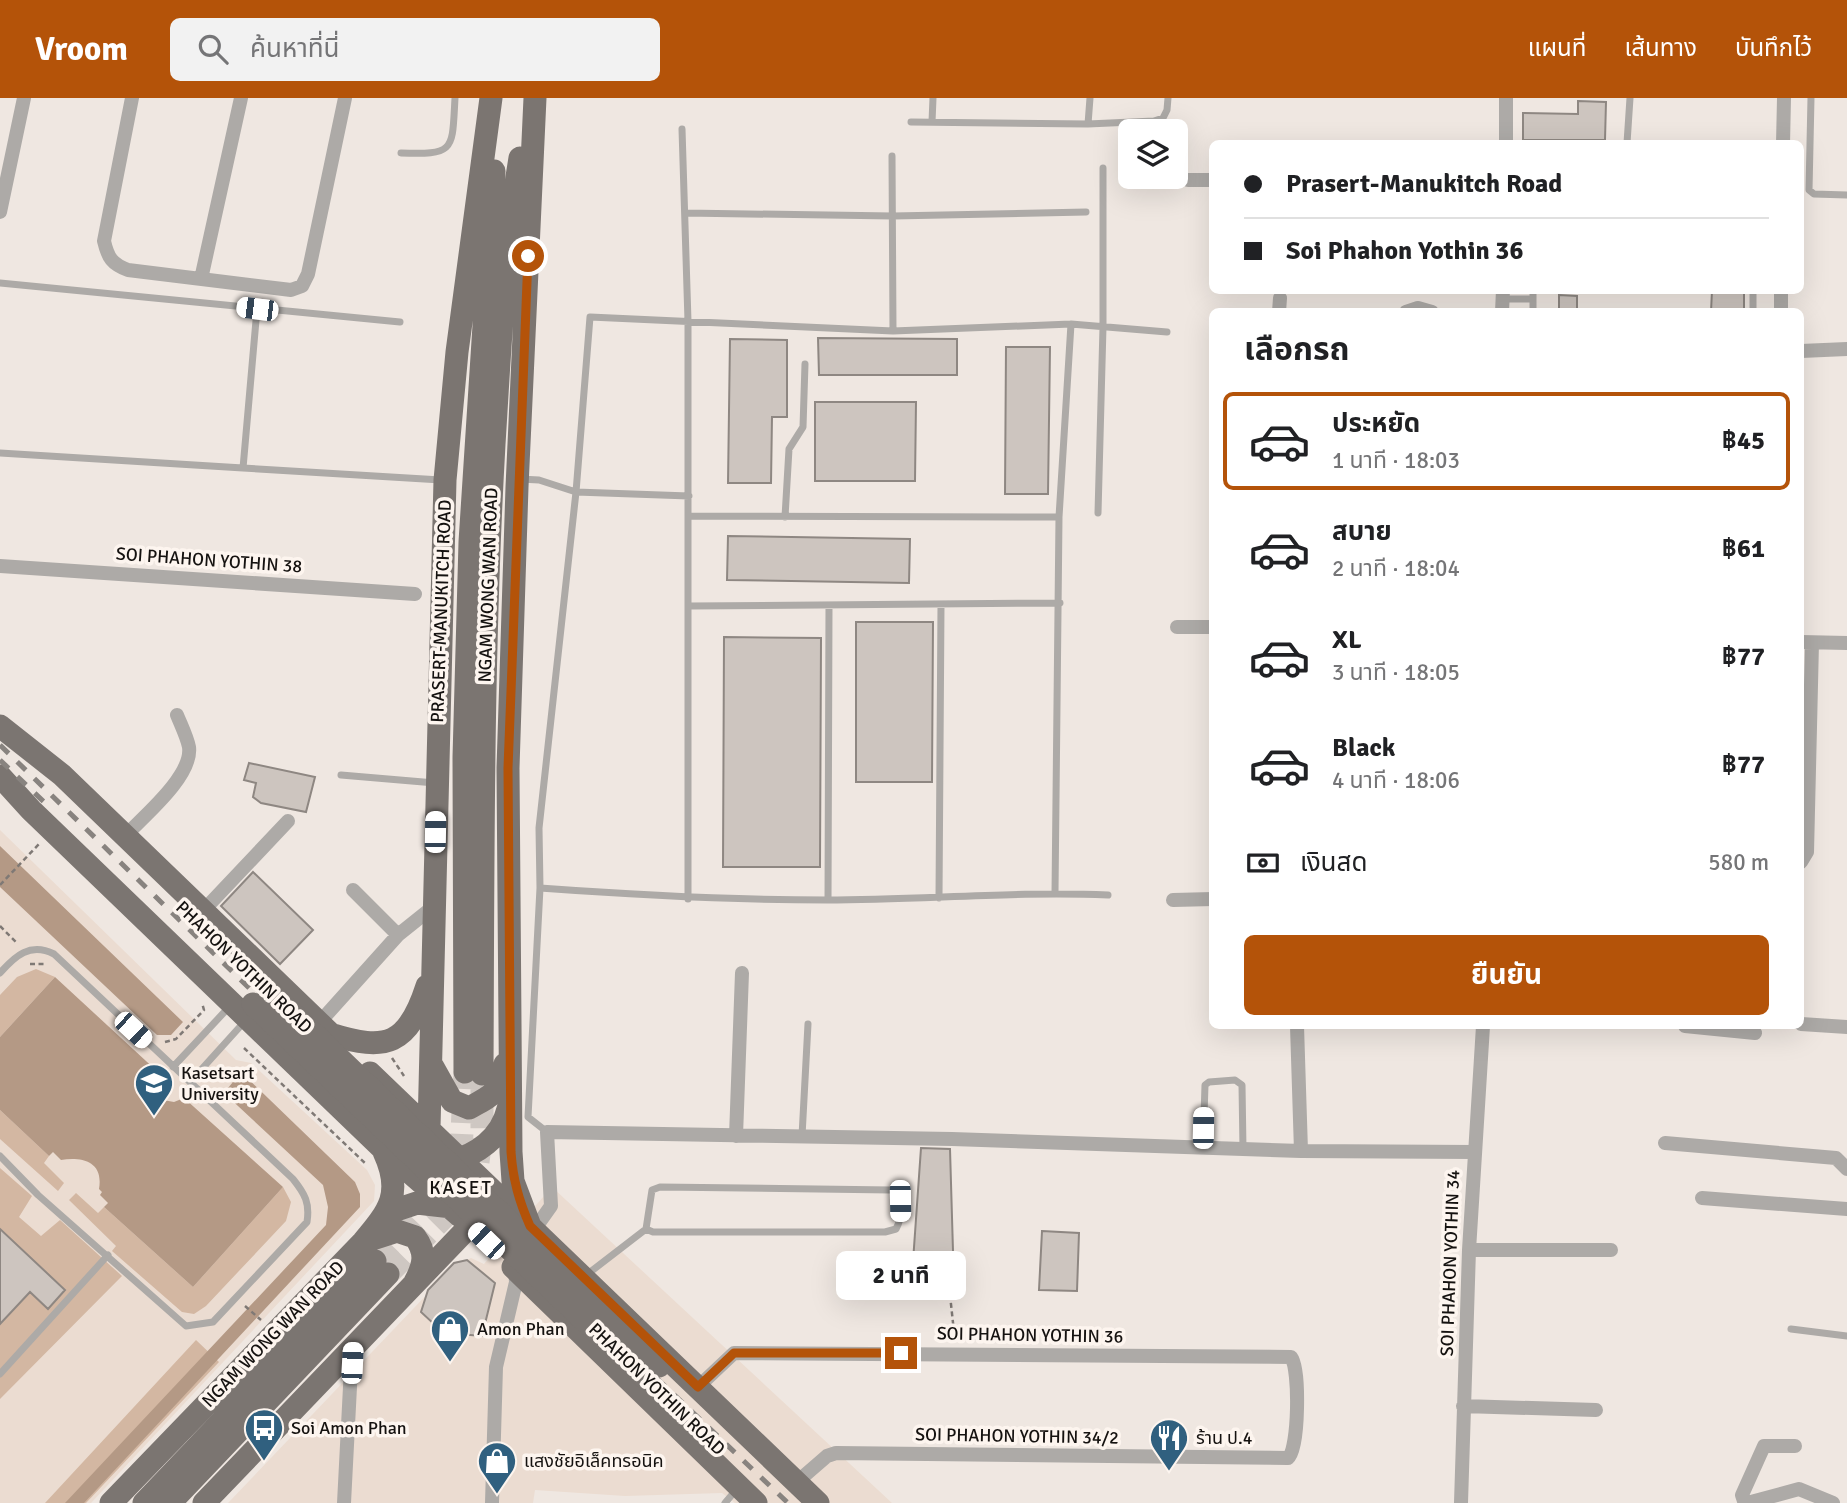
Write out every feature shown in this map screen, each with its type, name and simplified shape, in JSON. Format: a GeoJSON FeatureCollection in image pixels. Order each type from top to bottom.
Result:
{"type":"FeatureCollection","features":[{"type":"Feature","properties":{"kind":"main road","name":"PRASERT-MANUKITCH ROAD"},"geometry":{"type":"LineString","coordinates":[[429,1128],[445,480],[458,338],[492,98]]}},
{"type":"Feature","properties":{"kind":"main road","name":"NGAM WONG WAN ROAD"},"geometry":{"type":"LineString","coordinates":[[492,98],[494,167],[471,515],[464,730],[474,1073],[489,527],[503,297],[518,168],[533,98]]}},
{"type":"Feature","properties":{"kind":"main road"},"geometry":{"type":"LineString","coordinates":[[532,1228],[513,1181],[509,1047],[508,768],[533,98]]}},
{"type":"Feature","properties":{"kind":"main road","name":"PHAHON YOTHIN ROAD"},"geometry":{"type":"LineString","coordinates":[[0,726],[53,767],[429,1128],[452,1161],[500,1194],[698,1387],[800,1493]]}},
{"type":"Feature","properties":{"kind":"main road","name":"PHAHON YOTHIN ROAD"},"geometry":{"type":"LineString","coordinates":[[0,726],[250,1005],[300,1069],[384,1159],[467,1213],[515,1269],[732,1495],[756,1503]]}},
{"type":"Feature","properties":{"kind":"main road","name":"PHAHON YOTHIN ROAD"},"geometry":{"type":"LineString","coordinates":[[0,766],[32,793],[250,1005]]}},
{"type":"Feature","properties":{"kind":"main road","name":"PHAHON YOTHIN ROAD"},"geometry":{"type":"LineString","coordinates":[[0,776],[31,810],[250,1005],[652,1373],[800,1493],[818,1503]]}},
{"type":"Feature","properties":{"kind":"main road"},"geometry":{"type":"LineString","coordinates":[[325,1029],[363,1045],[384,1044],[410,1026],[433,969]]}},
{"type":"Feature","properties":{"kind":"main road"},"geometry":{"type":"LineString","coordinates":[[300,1069],[322,1080],[335,1076],[341,1068],[342,1055],[325,1029]]}},
{"type":"Feature","properties":{"kind":"main road"},"geometry":{"type":"LineString","coordinates":[[431,1063],[452,1101],[469,1108],[492,1096],[501,1086],[509,1047]]}},
{"type":"Feature","properties":{"kind":"main road"},"geometry":{"type":"LineString","coordinates":[[384,1159],[452,1161],[486,1145],[506,1121],[511,1099]]}},
{"type":"Feature","properties":{"kind":"main road"},"geometry":{"type":"LineString","coordinates":[[204,1503],[411,1287],[467,1213],[500,1194],[505,1153],[512,1132]]}},
{"type":"Feature","properties":{"kind":"main road"},"geometry":{"type":"LineString","coordinates":[[384,1159],[393,1174],[387,1213],[416,1203],[532,1228]]}},
{"type":"Feature","properties":{"kind":"main road"},"geometry":{"type":"LineString","coordinates":[[452,1161],[467,1213]]}},
{"type":"Feature","properties":{"kind":"main road","name":"NGAM WONG WAN ROAD"},"geometry":{"type":"LineString","coordinates":[[170,1503],[376,1259],[387,1213]]}},
{"type":"Feature","properties":{"kind":"main road"},"geometry":{"type":"LineString","coordinates":[[376,1259],[397,1231],[415,1237],[421,1245],[424,1262],[411,1287]]}},
{"type":"Feature","properties":{"kind":"main road","name":"NGAM WONG WAN ROAD"},"geometry":{"type":"LineString","coordinates":[[111,1503],[376,1259]]}},
{"type":"Feature","properties":{"kind":"main road","name":"NGAM WONG WAN ROAD"},"geometry":{"type":"LineString","coordinates":[[144,1503],[376,1259]]}},
{"type":"Feature","properties":{"kind":"main road"},"geometry":{"type":"LineString","coordinates":[[554,1308],[585,1276]]}},
{"type":"Feature","properties":{"kind":"main road","name":"PHAHON YOTHIN ROAD"},"geometry":{"type":"LineString","coordinates":[[652,1373],[773,1503]]}},
{"type":"Feature","properties":{"kind":"street"},"geometry":{"type":"LineString","coordinates":[[0,212],[24,98]]}},
{"type":"Feature","properties":{"kind":"street"},"geometry":{"type":"LineString","coordinates":[[132,98],[104,242],[107,256],[115,265],[128,270],[291,290],[302,286],[308,274],[345,98]]}},
{"type":"Feature","properties":{"kind":"street"},"geometry":{"type":"LineString","coordinates":[[201,279],[241,98]]}},
{"type":"Feature","properties":{"kind":"street"},"geometry":{"type":"LineString","coordinates":[[1506,98],[1506,140]]}},
{"type":"Feature","properties":{"kind":"street"},"geometry":{"type":"LineString","coordinates":[[1783,140],[1784,98]]}},
{"type":"Feature","properties":{"kind":"street"},"geometry":{"type":"LineString","coordinates":[[1188,180],[1209,180]]}},
{"type":"Feature","properties":{"kind":"street"},"geometry":{"type":"LineString","coordinates":[[1804,351],[1847,349]]}},
{"type":"Feature","properties":{"kind":"street","name":"SOI PHAHON YOTHIN 38"},"geometry":{"type":"LineString","coordinates":[[0,566],[415,594]]}},
{"type":"Feature","properties":{"kind":"street"},"geometry":{"type":"LineString","coordinates":[[1177,627],[1209,627]]}},
{"type":"Feature","properties":{"kind":"street"},"geometry":{"type":"LineString","coordinates":[[1804,857],[1807,852],[1806,643],[1847,643]]}},
{"type":"Feature","properties":{"kind":"street"},"geometry":{"type":"LineString","coordinates":[[125,836],[170,790],[189,757],[189,746],[177,715]]}},
{"type":"Feature","properties":{"kind":"street"},"geometry":{"type":"LineString","coordinates":[[202,912],[288,821]]}},
{"type":"Feature","properties":{"kind":"street"},"geometry":{"type":"LineString","coordinates":[[353,890],[398,935]]}},
{"type":"Feature","properties":{"kind":"street"},"geometry":{"type":"LineString","coordinates":[[1173,900],[1209,899]]}},
{"type":"Feature","properties":{"kind":"street"},"geometry":{"type":"LineString","coordinates":[[325,1029],[398,935],[433,907]]}},
{"type":"Feature","properties":{"kind":"street"},"geometry":{"type":"LineString","coordinates":[[736,1136],[742,973]]}},
{"type":"Feature","properties":{"kind":"street"},"geometry":{"type":"LineString","coordinates":[[1804,1024],[1847,1027]]}},
{"type":"Feature","properties":{"kind":"street"},"geometry":{"type":"LineString","coordinates":[[1297,1029],[1301,1151]]}},
{"type":"Feature","properties":{"kind":"street","name":"SOI PHAHON YOTHIN 34"},"geometry":{"type":"LineString","coordinates":[[1461,1503],[1469,1250],[1483,1029]]}},
{"type":"Feature","properties":{"kind":"street"},"geometry":{"type":"LineString","coordinates":[[1715,1029],[1755,1033]]}},
{"type":"Feature","properties":{"kind":"street"},"geometry":{"type":"LineString","coordinates":[[532,1228],[547,1216],[551,1206],[547,1132],[1301,1151],[1474,1152]]}},
{"type":"Feature","properties":{"kind":"street"},"geometry":{"type":"LineString","coordinates":[[1665,1143],[1836,1158],[1847,1169]]}},
{"type":"Feature","properties":{"kind":"street"},"geometry":{"type":"LineString","coordinates":[[1702,1198],[1847,1209]]}},
{"type":"Feature","properties":{"kind":"street"},"geometry":{"type":"LineString","coordinates":[[1469,1250],[1611,1250]]}},
{"type":"Feature","properties":{"kind":"street"},"geometry":{"type":"LineString","coordinates":[[492,1503],[496,1367],[516,1282],[515,1269]]}},
{"type":"Feature","properties":{"kind":"street"},"geometry":{"type":"LineString","coordinates":[[344,1503],[352,1348]]}},
{"type":"Feature","properties":{"kind":"street","name":"SOI PHAHON YOTHIN 36"},"geometry":{"type":"LineString","coordinates":[[698,1387],[734,1353],[1291,1357],[1297,1369],[1297,1395],[1295,1447],[1288,1458]]}},
{"type":"Feature","properties":{"kind":"street"},"geometry":{"type":"LineString","coordinates":[[1463,1406],[1595,1410]]}},
{"type":"Feature","properties":{"kind":"street"},"geometry":{"type":"LineString","coordinates":[[1795,1446],[1764,1446],[1742,1495],[1744,1501],[1751,1502],[1799,1489],[1833,1503]]}},
{"type":"Feature","properties":{"kind":"street","name":"SOI PHAHON YOTHIN 34/2"},"geometry":{"type":"LineString","coordinates":[[800,1493],[827,1456],[836,1452],[1288,1458]]}},
{"type":"Feature","properties":{"kind":"lane"},"geometry":{"type":"LineString","coordinates":[[401,153],[436,154],[447,149],[452,140],[455,98]]}},
{"type":"Feature","properties":{"kind":"lane"},"geometry":{"type":"LineString","coordinates":[[932,122],[933,98]]}},
{"type":"Feature","properties":{"kind":"lane"},"geometry":{"type":"LineString","coordinates":[[1088,124],[1090,98]]}},
{"type":"Feature","properties":{"kind":"lane"},"geometry":{"type":"LineString","coordinates":[[911,122],[1088,124],[1163,118],[1168,98]]}},
{"type":"Feature","properties":{"kind":"lane"},"geometry":{"type":"LineString","coordinates":[[1627,140],[1630,98]]}},
{"type":"Feature","properties":{"kind":"lane"},"geometry":{"type":"LineString","coordinates":[[1811,98],[1809,190],[1814,194],[1847,195]]}},
{"type":"Feature","properties":{"kind":"lane"},"geometry":{"type":"LineString","coordinates":[[682,129],[688,321],[688,899]]}},
{"type":"Feature","properties":{"kind":"lane"},"geometry":{"type":"LineString","coordinates":[[892,156],[894,331]]}},
{"type":"Feature","properties":{"kind":"lane"},"geometry":{"type":"LineString","coordinates":[[1098,513],[1103,327],[1103,168]]}},
{"type":"Feature","properties":{"kind":"lane"},"geometry":{"type":"LineString","coordinates":[[685,213],[893,216],[1086,212]]}},
{"type":"Feature","properties":{"kind":"lane"},"geometry":{"type":"LineString","coordinates":[[0,283],[400,323]]}},
{"type":"Feature","properties":{"kind":"lane"},"geometry":{"type":"LineString","coordinates":[[1502,300],[1533,295]]}},
{"type":"Feature","properties":{"kind":"lane"},"geometry":{"type":"LineString","coordinates":[[243,468],[257,309]]}},
{"type":"Feature","properties":{"kind":"lane"},"geometry":{"type":"LineString","coordinates":[[547,1132],[528,1117],[540,888],[539,828],[576,492],[590,317],[894,331],[1070,324],[1167,332]]}},
{"type":"Feature","properties":{"kind":"lane"},"geometry":{"type":"LineString","coordinates":[[1055,893],[1059,517],[1070,324]]}},
{"type":"Feature","properties":{"kind":"lane"},"geometry":{"type":"LineString","coordinates":[[785,517],[789,449],[803,427],[805,365]]}},
{"type":"Feature","properties":{"kind":"lane"},"geometry":{"type":"LineString","coordinates":[[0,453],[445,480]]}},
{"type":"Feature","properties":{"kind":"lane"},"geometry":{"type":"LineString","coordinates":[[517,478],[539,480],[576,492],[689,496]]}},
{"type":"Feature","properties":{"kind":"lane"},"geometry":{"type":"LineString","coordinates":[[688,516],[1059,517]]}},
{"type":"Feature","properties":{"kind":"lane"},"geometry":{"type":"LineString","coordinates":[[690,606],[1060,603]]}},
{"type":"Feature","properties":{"kind":"lane"},"geometry":{"type":"LineString","coordinates":[[939,898],[941,604]]}},
{"type":"Feature","properties":{"kind":"lane"},"geometry":{"type":"LineString","coordinates":[[828,900],[829,606]]}},
{"type":"Feature","properties":{"kind":"lane"},"geometry":{"type":"LineString","coordinates":[[341,775],[436,783]]}},
{"type":"Feature","properties":{"kind":"lane"},"geometry":{"type":"LineString","coordinates":[[540,888],[688,899],[828,900],[1055,893],[1108,895]]}},
{"type":"Feature","properties":{"kind":"lane"},"geometry":{"type":"LineString","coordinates":[[0,974],[15,956],[29,950],[42,948],[54,954],[293,1179],[305,1194],[309,1206],[307,1222],[213,1322],[201,1326],[186,1325],[0,1156]]}},
{"type":"Feature","properties":{"kind":"lane"},"geometry":{"type":"LineString","coordinates":[[173,1067],[250,1005]]}},
{"type":"Feature","properties":{"kind":"lane"},"geometry":{"type":"LineString","coordinates":[[190,1082],[250,1005]]}},
{"type":"Feature","properties":{"kind":"lane"},"geometry":{"type":"LineString","coordinates":[[802,1137],[808,1024]]}},
{"type":"Feature","properties":{"kind":"lane"},"geometry":{"type":"LineString","coordinates":[[1203,1147],[1205,1085],[1209,1082],[1235,1080],[1242,1085],[1243,1149]]}},
{"type":"Feature","properties":{"kind":"lane"},"geometry":{"type":"LineString","coordinates":[[585,1276],[646,1229],[648,1199],[652,1190],[660,1187],[891,1190],[898,1194],[900,1201],[901,1221],[896,1230],[885,1232],[653,1233],[646,1229]]}},
{"type":"Feature","properties":{"kind":"lane"},"geometry":{"type":"LineString","coordinates":[[0,1374],[108,1255]]}},
{"type":"Feature","properties":{"kind":"lane"},"geometry":{"type":"LineString","coordinates":[[1791,1329],[1847,1336]]}},
{"type":"Feature","properties":{"kind":"path"},"geometry":{"type":"LineString","coordinates":[[0,885],[41,841]]}},
{"type":"Feature","properties":{"kind":"path"},"geometry":{"type":"LineString","coordinates":[[0,926],[18,944]]}},
{"type":"Feature","properties":{"kind":"path"},"geometry":{"type":"LineString","coordinates":[[23,966],[46,964]]}},
{"type":"Feature","properties":{"kind":"path"},"geometry":{"type":"LineString","coordinates":[[159,1040],[166,1043],[176,1040],[204,1010]]}},
{"type":"Feature","properties":{"kind":"path"},"geometry":{"type":"LineString","coordinates":[[244,1048],[384,1159]]}},
{"type":"Feature","properties":{"kind":"path"},"geometry":{"type":"LineString","coordinates":[[388,1052],[407,1082]]}},
{"type":"Feature","properties":{"kind":"path"},"geometry":{"type":"LineString","coordinates":[[949,1286],[956,1353]]}},
{"type":"Feature","properties":{"kind":"path"},"geometry":{"type":"LineString","coordinates":[[247,1307],[259,1318]]}},
{"type":"Feature","properties":{"kind":"shaded area","name":"Kasetsart University"},"geometry":{"type":"Polygon","coordinates":[[[0,830],[236,1060],[251,1063],[367,1170],[375,1185],[374,1201],[91,1503],[0,1503],[0,830]]]}},
{"type":"Feature","properties":{"kind":"shaded area"},"geometry":{"type":"Polygon","coordinates":[[[0,846],[183,1022],[171,1035],[157,1035],[0,887],[0,846]]]}},
{"type":"Feature","properties":{"kind":"shaded area"},"geometry":{"type":"Polygon","coordinates":[[[36,969],[55,977],[0,1037],[0,995],[17,977],[36,969]]]}},
{"type":"Feature","properties":{"kind":"shaded area"},"geometry":{"type":"Polygon","coordinates":[[[55,977],[159,1073],[155,1084],[163,1100],[174,1102],[184,1098],[283,1187],[193,1287],[104,1207],[108,1203],[100,1195],[100,1179],[94,1166],[83,1160],[61,1160],[53,1152],[49,1156],[0,1110],[0,1037],[55,977]]]}},
{"type":"Feature","properties":{"kind":"shaded area"},"geometry":{"type":"Polygon","coordinates":[[[241,1072],[355,1182],[360,1194],[360,1207],[84,1503],[65,1503],[326,1225],[328,1207],[323,1185],[224,1093],[241,1072]]]}},
{"type":"Feature","properties":{"kind":"shaded area"},"geometry":{"type":"Polygon","coordinates":[[[0,1110],[49,1156],[44,1163],[64,1183],[58,1191],[0,1139],[0,1110]]]}},
{"type":"Feature","properties":{"kind":"shaded area"},"geometry":{"type":"Polygon","coordinates":[[[0,1168],[32,1196],[19,1217],[41,1236],[60,1220],[122,1276],[0,1399],[0,1168]]]}},
{"type":"Feature","properties":{"kind":"shaded area"},"geometry":{"type":"Polygon","coordinates":[[[283,1187],[291,1202],[286,1221],[206,1306],[194,1314],[182,1312],[112,1251],[116,1246],[69,1200],[76,1193],[98,1213],[104,1207],[193,1287],[283,1187]]]}},
{"type":"Feature","properties":{"kind":"shaded area"},"geometry":{"type":"Polygon","coordinates":[[[552,1187],[892,1503],[735,1503],[722,1493],[625,1496],[535,1490],[533,1503],[228,1503],[454,1266],[471,1258],[484,1264],[552,1187]]]}},
{"type":"Feature","properties":{"kind":"shaded area"},"geometry":{"type":"Polygon","coordinates":[[[196,1340],[219,1362],[86,1503],[45,1503],[196,1340]]]}},
{"type":"Feature","properties":{"kind":"building"},"geometry":{"type":"Polygon","coordinates":[[[1578,101],[1606,102],[1605,140],[1523,140],[1523,113],[1578,114],[1578,101]]]}},
{"type":"Feature","properties":{"kind":"building"},"geometry":{"type":"Polygon","coordinates":[[[1712,294],[1744,294],[1744,308],[1711,308],[1712,294]]]}},
{"type":"Feature","properties":{"kind":"building"},"geometry":{"type":"Polygon","coordinates":[[[1559,295],[1577,296],[1577,308],[1559,308],[1559,295]]]}},
{"type":"Feature","properties":{"kind":"building"},"geometry":{"type":"Polygon","coordinates":[[[818,338],[957,339],[957,375],[819,375],[818,338]]]}},
{"type":"Feature","properties":{"kind":"building"},"geometry":{"type":"Polygon","coordinates":[[[730,339],[787,340],[787,417],[772,417],[771,483],[728,483],[730,339]]]}},
{"type":"Feature","properties":{"kind":"building"},"geometry":{"type":"Polygon","coordinates":[[[1006,347],[1050,347],[1048,494],[1005,494],[1006,347]]]}},
{"type":"Feature","properties":{"kind":"building"},"geometry":{"type":"Polygon","coordinates":[[[815,402],[916,402],[915,481],[815,481],[815,402]]]}},
{"type":"Feature","properties":{"kind":"building"},"geometry":{"type":"Polygon","coordinates":[[[728,536],[910,539],[909,583],[727,580],[728,536]]]}},
{"type":"Feature","properties":{"kind":"building"},"geometry":{"type":"Polygon","coordinates":[[[856,622],[933,622],[932,782],[856,782],[856,622]]]}},
{"type":"Feature","properties":{"kind":"building"},"geometry":{"type":"Polygon","coordinates":[[[724,637],[821,638],[820,867],[723,867],[724,637]]]}},
{"type":"Feature","properties":{"kind":"building"},"geometry":{"type":"Polygon","coordinates":[[[249,763],[315,777],[306,812],[261,803],[253,797],[256,783],[244,780],[249,763]]]}},
{"type":"Feature","properties":{"kind":"building"},"geometry":{"type":"Polygon","coordinates":[[[253,872],[313,930],[280,964],[221,906],[253,872]]]}},
{"type":"Feature","properties":{"kind":"building"},"geometry":{"type":"Polygon","coordinates":[[[921,1148],[950,1149],[954,1285],[911,1290],[921,1148]]]}},
{"type":"Feature","properties":{"kind":"building"},"geometry":{"type":"Polygon","coordinates":[[[0,1229],[65,1290],[48,1309],[30,1292],[0,1324],[0,1229]]]}},
{"type":"Feature","properties":{"kind":"building"},"geometry":{"type":"Polygon","coordinates":[[[1042,1231],[1079,1233],[1077,1291],[1039,1290],[1042,1231]]]}},
{"type":"Feature","properties":{"kind":"building"},"geometry":{"type":"Polygon","coordinates":[[[467,1260],[495,1283],[482,1336],[458,1334],[436,1326],[421,1312],[428,1290],[454,1263],[467,1260]]]}},
{"type":"Feature","properties":{"kind":"tunnel"},"geometry":{"type":"LineString","coordinates":[[375,1261],[449,1184],[461,1152],[465,1072]]}},
{"type":"Feature","properties":{"kind":"tunnel"},"geometry":{"type":"LineString","coordinates":[[478,1162],[482,1130],[482,1084]]}},
{"type":"Feature","properties":{"kind":"tunnel"},"geometry":{"type":"LineString","coordinates":[[388,1274],[464,1197]]}},
{"type":"Feature","properties":{"kind":"railway"},"geometry":{"type":"LineString","coordinates":[[0,745],[364,1100],[788,1503]]}},
{"type":"Feature","properties":{"kind":"railway"},"geometry":{"type":"LineString","coordinates":[[0,760],[44,802]]}},
{"type":"Feature","properties":{"kind":"railway"},"geometry":{"type":"LineString","coordinates":[[337,1088],[408,1156]]}},
{"type":"Feature","properties":{"kind":"place","name":"Kasetsart University"},"geometry":{"type":"Point","coordinates":[154,1117]}},
{"type":"Feature","properties":{"kind":"place","name":"Amon Phan"},"geometry":{"type":"Point","coordinates":[450,1363]}},
{"type":"Feature","properties":{"kind":"place","name":"Soi Amon Phan"},"geometry":{"type":"Point","coordinates":[264,1462]}},
{"type":"Feature","properties":{"kind":"place","name":"ร้าน ป.4"},"geometry":{"type":"Point","coordinates":[1169,1472]}},
{"type":"Feature","properties":{"kind":"place","name":"แสงชัยอิเล็คทรอนิค"},"geometry":{"type":"Point","coordinates":[497,1495]}},
{"type":"Feature","properties":{"kind":"district","name":"KASET"},"geometry":{"type":"Point","coordinates":[461,1187]}},
{"type":"Feature","properties":{"kind":"route"},"geometry":{"type":"LineString","coordinates":[[528,256],[508,768],[511,1152],[513,1181],[519,1202],[530,1226],[698,1387],[734,1353],[901,1353]]}}]}
